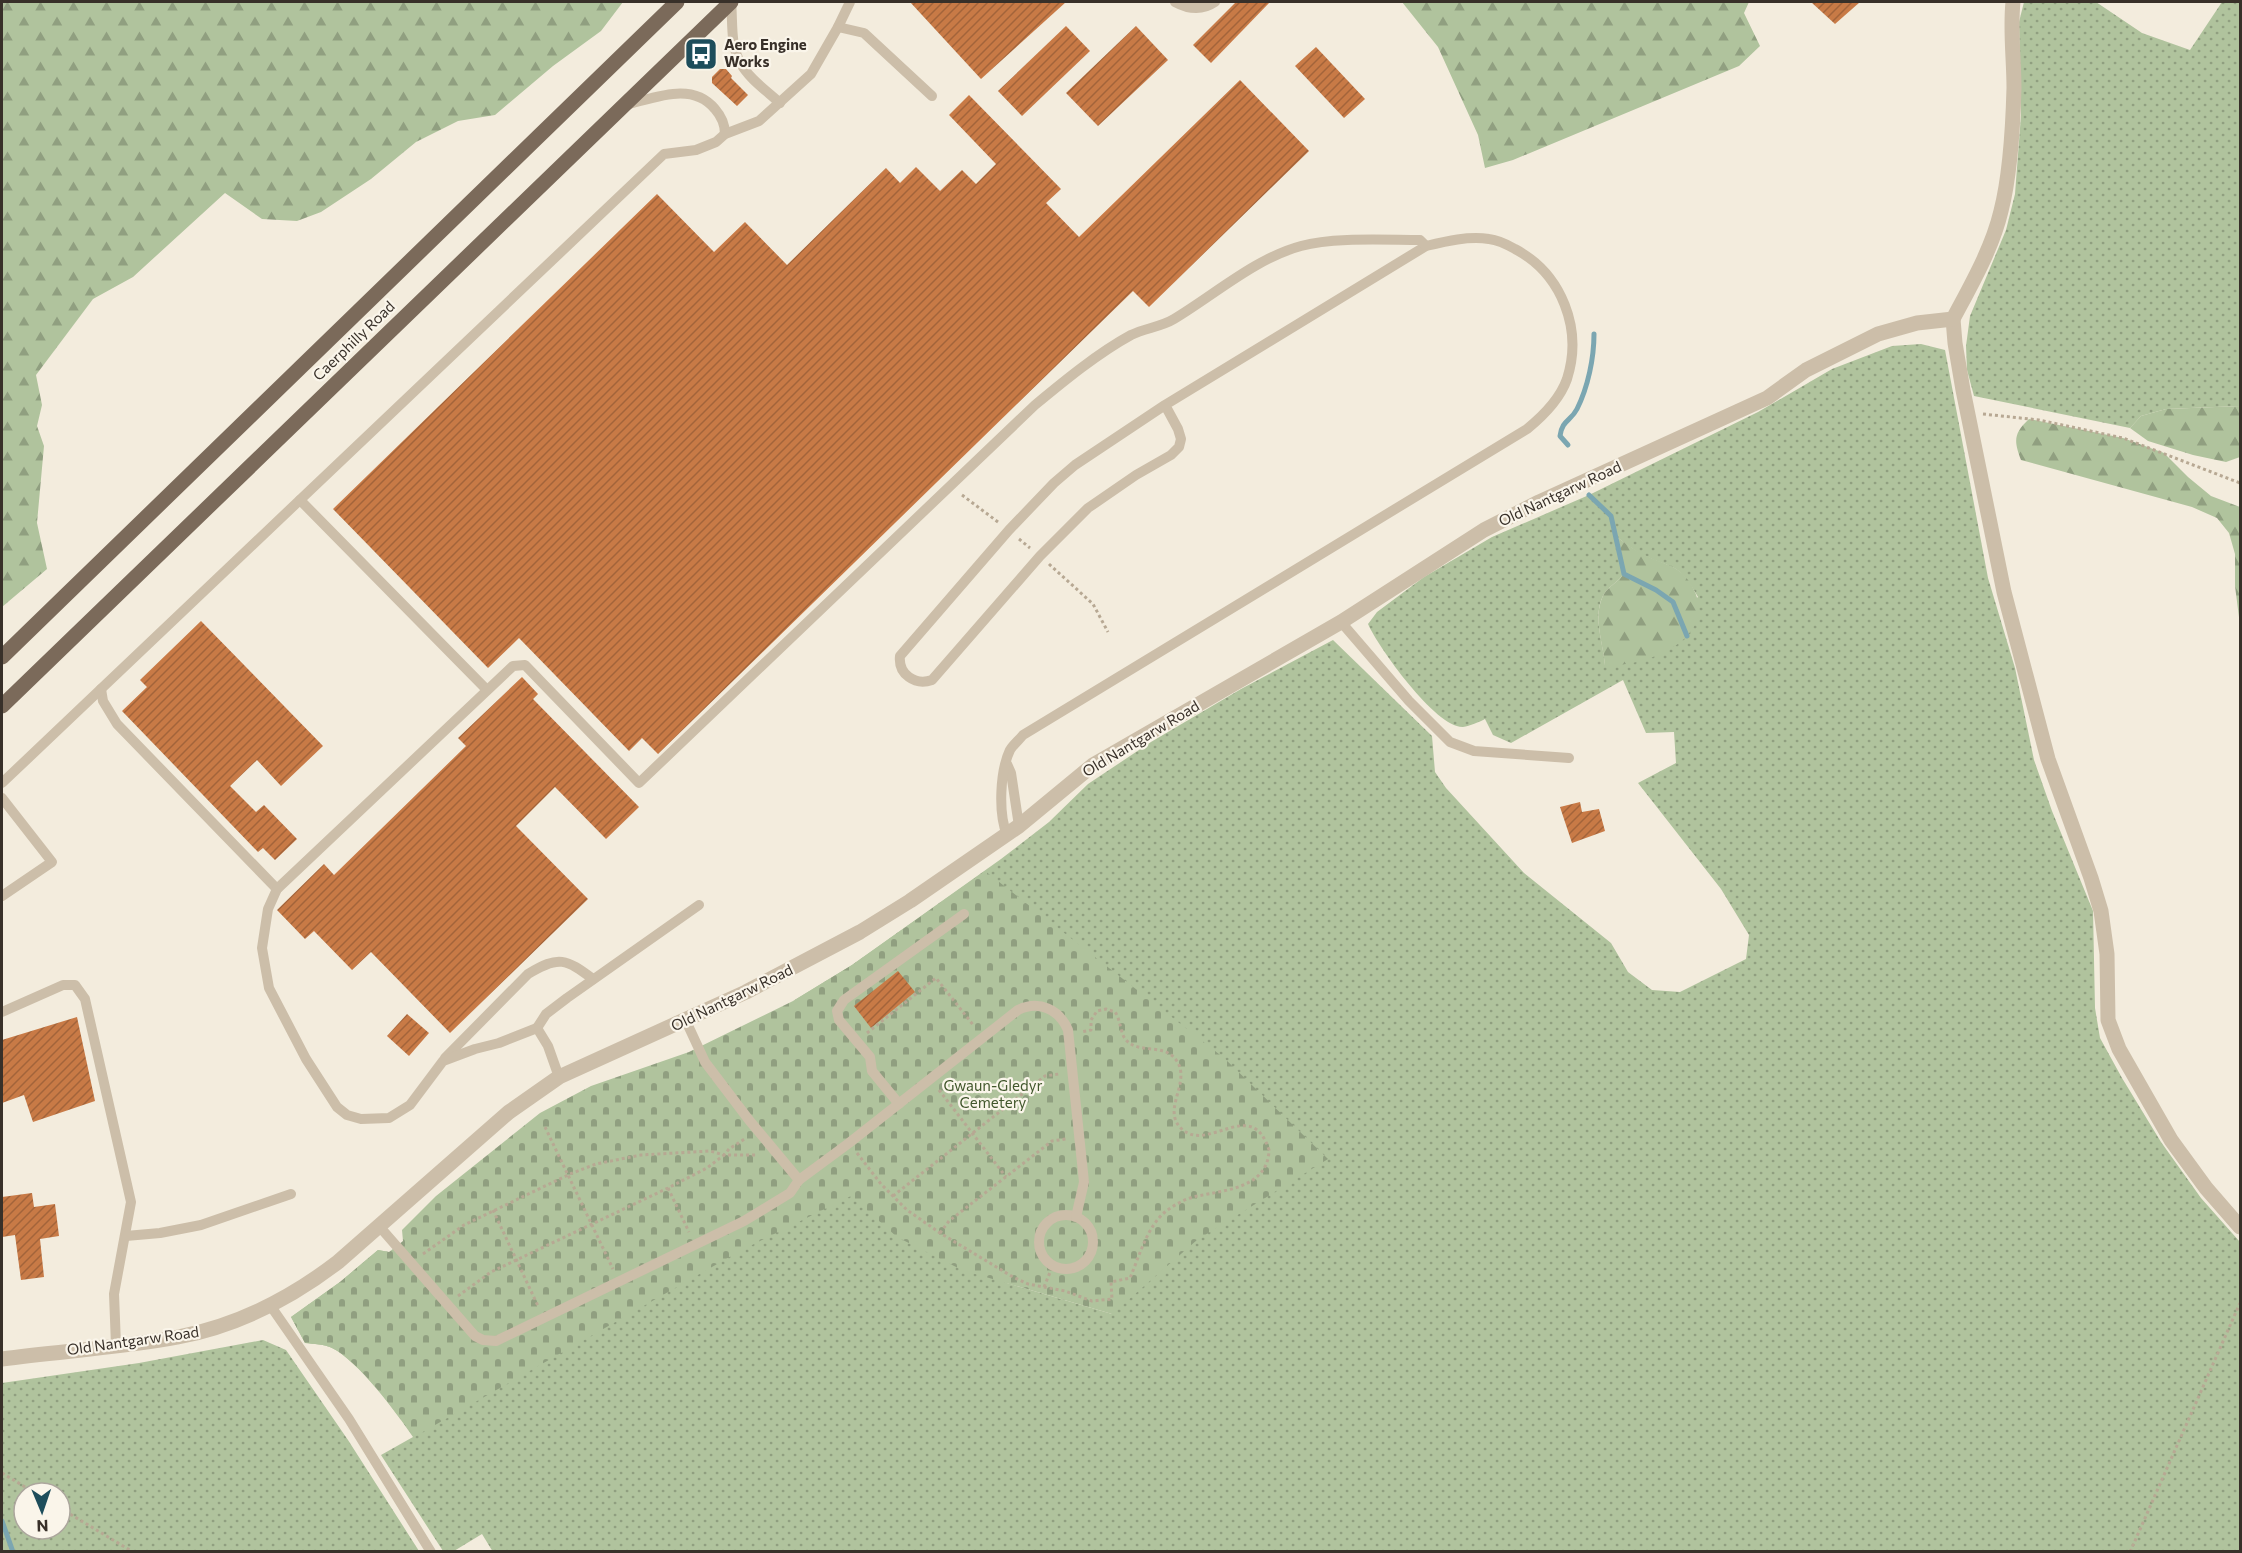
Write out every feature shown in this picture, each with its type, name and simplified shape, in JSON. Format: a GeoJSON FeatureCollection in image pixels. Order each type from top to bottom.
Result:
{"type":"FeatureCollection","features":[{"type":"Feature","properties":{"kind":"main road","name":"Caerphilly Road"},"geometry":{"type":"LineString","coordinates":[[2,657],[677,2]]}},
{"type":"Feature","properties":{"kind":"main road","name":"Caerphilly Road"},"geometry":{"type":"LineString","coordinates":[[2,706],[731,2]]}},
{"type":"Feature","properties":{"kind":"street"},"geometry":{"type":"LineString","coordinates":[[2013,2],[2011,18],[2014,87],[2011,146],[2001,211],[1979,270],[1953,319],[1955,343],[2004,592],[2045,749],[2101,911],[2106,954],[2108,1020],[2119,1049],[2171,1140],[2206,1188],[2241,1227]]}},
{"type":"Feature","properties":{"kind":"street","name":"Old Nantgarw Road"},"geometry":{"type":"LineString","coordinates":[[2,1359],[179,1337],[253,1314],[270,1305],[315,1280],[509,1112],[559,1077],[686,1021],[799,966],[860,932],[910,901],[1013,830],[1093,765],[1341,622],[1484,530],[1539,502],[1767,398],[1806,370],[1878,334],[1917,323],[1953,319]]}},
{"type":"Feature","properties":{"kind":"lane"},"geometry":{"type":"LineString","coordinates":[[731,2],[734,42],[739,61],[780,103]]}},
{"type":"Feature","properties":{"kind":"lane"},"geometry":{"type":"LineString","coordinates":[[2,783],[664,154],[696,150],[717,142],[725,134],[759,121],[780,103],[811,74],[850,2]]}},
{"type":"Feature","properties":{"kind":"lane"},"geometry":{"type":"LineString","coordinates":[[1175,2],[1186,8],[1198,8],[1215,2]]}},
{"type":"Feature","properties":{"kind":"lane"},"geometry":{"type":"LineString","coordinates":[[838,27],[864,33],[932,96]]}},
{"type":"Feature","properties":{"kind":"lane"},"geometry":{"type":"LineString","coordinates":[[626,105],[679,93],[701,96],[718,112],[725,124],[725,134]]}},
{"type":"Feature","properties":{"kind":"lane"},"geometry":{"type":"LineString","coordinates":[[593,979],[570,962],[552,962],[528,974],[443,1060],[410,1105],[389,1118],[361,1119],[347,1115],[336,1107],[306,1059],[269,988],[262,948],[268,909],[277,889],[513,666],[525,665],[639,783],[1035,405],[1076,372],[1132,334],[1171,320],[1284,251],[1313,243],[1386,239],[1420,240],[1426,246]]}},
{"type":"Feature","properties":{"kind":"lane"},"geometry":{"type":"LineString","coordinates":[[1013,830],[1002,824],[1002,772],[1007,764],[1010,750],[1023,735],[1527,429],[1542,417],[1555,401],[1566,381],[1572,341],[1570,322],[1563,297],[1545,271],[1526,255],[1491,239],[1451,240],[1426,246],[1165,405],[1075,465],[1054,483],[1009,530],[900,656],[899,664],[902,670],[915,681],[922,683],[932,680],[1040,556],[1088,508],[1136,475],[1171,455],[1179,447],[1181,439],[1178,429],[1165,405]]}},
{"type":"Feature","properties":{"kind":"lane"},"geometry":{"type":"LineString","coordinates":[[300,500],[487,690]]}},
{"type":"Feature","properties":{"kind":"lane"},"geometry":{"type":"LineString","coordinates":[[1341,622],[1409,700],[1450,742],[1474,751],[1569,758]]}},
{"type":"Feature","properties":{"kind":"lane"},"geometry":{"type":"LineString","coordinates":[[101,688],[102,701],[117,724],[277,889]]}},
{"type":"Feature","properties":{"kind":"lane"},"geometry":{"type":"LineString","coordinates":[[1007,764],[1011,773],[1013,830]]}},
{"type":"Feature","properties":{"kind":"lane"},"geometry":{"type":"LineString","coordinates":[[2,798],[52,862],[2,896]]}},
{"type":"Feature","properties":{"kind":"lane"},"geometry":{"type":"LineString","coordinates":[[443,1060],[475,1048],[499,1043],[537,1028],[546,1014],[699,905]]}},
{"type":"Feature","properties":{"kind":"lane"},"geometry":{"type":"LineString","coordinates":[[899,1104],[872,1071],[870,1057],[839,1020],[837,1011],[844,1000],[963,914]]}},
{"type":"Feature","properties":{"kind":"lane"},"geometry":{"type":"LineString","coordinates":[[2,1012],[63,985],[75,986],[85,999],[131,1202],[114,1294],[116,1345]]}},
{"type":"Feature","properties":{"kind":"lane"},"geometry":{"type":"LineString","coordinates":[[379,1226],[475,1336],[490,1341],[506,1337],[767,1208],[790,1193],[799,1180],[1018,1010],[1034,1006],[1051,1009],[1065,1022],[1068,1030],[1084,1182],[1076,1217]]}},
{"type":"Feature","properties":{"kind":"lane"},"geometry":{"type":"LineString","coordinates":[[686,1021],[705,1062],[799,1180]]}},
{"type":"Feature","properties":{"kind":"lane"},"geometry":{"type":"LineString","coordinates":[[537,1028],[548,1046],[559,1077]]}},
{"type":"Feature","properties":{"kind":"lane"},"geometry":{"type":"LineString","coordinates":[[126,1236],[160,1233],[201,1225],[291,1194]]}},
{"type":"Feature","properties":{"kind":"lane"},"geometry":{"type":"LineString","coordinates":[[1059,1216],[1076,1217],[1083,1221],[1093,1235],[1092,1252],[1081,1265],[1073,1269],[1053,1266],[1043,1257],[1040,1249],[1041,1233],[1045,1225],[1059,1216]]}},
{"type":"Feature","properties":{"kind":"lane"},"geometry":{"type":"LineString","coordinates":[[270,1305],[349,1419],[431,1551]]}},
{"type":"Feature","properties":{"kind":"path"},"geometry":{"type":"LineString","coordinates":[[1968,412],[2039,420],[2123,438],[2241,483]]}},
{"type":"Feature","properties":{"kind":"path"},"geometry":{"type":"LineString","coordinates":[[863,1036],[936,978],[975,1028]]}},
{"type":"Feature","properties":{"kind":"path"},"geometry":{"type":"LineString","coordinates":[[856,1151],[907,1210],[1012,1278],[1028,1284],[1065,1291],[1092,1301],[1112,1299],[1111,1282],[1130,1278],[1145,1241],[1162,1214],[1191,1198],[1227,1192],[1245,1185],[1265,1168],[1269,1156],[1264,1139],[1256,1130],[1247,1126],[1233,1125],[1201,1136],[1184,1130],[1175,1119],[1174,1113],[1175,1099],[1182,1078],[1176,1061],[1164,1051],[1132,1045],[1127,1041],[1115,1012],[1106,1009],[1097,1011],[1090,1020],[1091,1030],[1082,1032]]}},
{"type":"Feature","properties":{"kind":"path"},"geometry":{"type":"LineString","coordinates":[[893,1196],[1045,1076],[1073,1073]]}},
{"type":"Feature","properties":{"kind":"path"},"geometry":{"type":"LineString","coordinates":[[936,1088],[1005,1177]]}},
{"type":"Feature","properties":{"kind":"path"},"geometry":{"type":"LineString","coordinates":[[545,1127],[570,1174],[619,1282]]}},
{"type":"Feature","properties":{"kind":"path"},"geometry":{"type":"LineString","coordinates":[[448,1305],[491,1272],[707,1168],[729,1149],[758,1131]]}},
{"type":"Feature","properties":{"kind":"path"},"geometry":{"type":"LineString","coordinates":[[940,1233],[949,1221],[1052,1141],[1080,1138]]}},
{"type":"Feature","properties":{"kind":"path"},"geometry":{"type":"LineString","coordinates":[[411,1264],[464,1225],[570,1174],[596,1164],[641,1155],[710,1151],[724,1155],[766,1154]]}},
{"type":"Feature","properties":{"kind":"path"},"geometry":{"type":"LineString","coordinates":[[668,1188],[695,1245]]}},
{"type":"Feature","properties":{"kind":"path"},"geometry":{"type":"LineString","coordinates":[[493,1210],[544,1318]]}},
{"type":"Feature","properties":{"kind":"path"},"geometry":{"type":"LineString","coordinates":[[1044,1287],[1053,1266]]}},
{"type":"Feature","properties":{"kind":"path"},"geometry":{"type":"LineString","coordinates":[[2130,1551],[2241,1303]]}},
{"type":"Feature","properties":{"kind":"path"},"geometry":{"type":"LineString","coordinates":[[2,1473],[15,1481]]}},
{"type":"Feature","properties":{"kind":"path"},"geometry":{"type":"LineString","coordinates":[[72,1515],[133,1551]]}},
{"type":"Feature","properties":{"kind":"green space"},"geometry":{"type":"Polygon","coordinates":[[[2,2],[623,2],[601,31],[553,66],[495,115],[458,121],[416,142],[371,179],[321,212],[297,221],[262,219],[225,193],[133,277],[93,299],[36,375],[42,405],[37,426],[44,446],[37,523],[47,569],[2,607],[2,2]]]}},
{"type":"Feature","properties":{"kind":"green space"},"geometry":{"type":"Polygon","coordinates":[[[1402,2],[1749,2],[1744,13],[1760,46],[1739,66],[1513,160],[1485,168],[1478,135],[1438,47],[1402,2]]]}},
{"type":"Feature","properties":{"kind":"green space"},"geometry":{"type":"Polygon","coordinates":[[[2024,2],[2096,2],[2142,33],[2190,50],[2222,2],[2240,2],[2240,406],[2166,409],[2141,416],[2130,428],[1974,396],[1967,370],[1966,346],[1970,316],[2006,230],[2015,194],[2021,115],[2019,22],[2024,2]]]}},
{"type":"Feature","properties":{"kind":"green space"},"geometry":{"type":"Polygon","coordinates":[[[1921,344],[1945,350],[1988,578],[2015,668],[2034,760],[2093,911],[2095,1008],[2100,1038],[2161,1142],[2201,1198],[2240,1242],[2240,1551],[493,1552],[482,1534],[454,1551],[443,1551],[381,1455],[413,1437],[365,1375],[329,1347],[305,1343],[291,1317],[340,1282],[378,1250],[389,1252],[821,1178],[1007,1283],[1112,1314],[887,961],[793,1001],[852,965],[1001,859],[1049,822],[1088,784],[1151,742],[1241,689],[1333,640],[1432,736],[1435,772],[1446,788],[1524,873],[1611,943],[1628,972],[1652,990],[1680,992],[1746,959],[1749,935],[1721,889],[1638,783],[1676,763],[1674,732],[1646,733],[1623,680],[1511,743],[1493,735],[1485,719],[1463,727],[1452,724],[1438,715],[1395,667],[1368,624],[1377,612],[1424,577],[1492,537],[1589,495],[1758,412],[1832,369],[1892,346],[1921,344]],[[1615,536],[1624,574],[1604,594],[1599,611],[1599,629],[1605,665],[1698,597],[1675,568],[1639,553],[1615,536]]]}},
{"type":"Feature","properties":{"kind":"green space"},"geometry":{"type":"Polygon","coordinates":[[[2240,406],[2240,457],[2226,462],[2193,455],[2148,441],[2130,428],[2141,416],[2166,409],[2240,406]]]}},
{"type":"Feature","properties":{"kind":"green space"},"geometry":{"type":"Polygon","coordinates":[[[2029,419],[2123,438],[2164,453],[2211,496],[2240,507],[2240,625],[2235,586],[2235,554],[2229,533],[2217,518],[2192,507],[2021,460],[2016,438],[2029,419]]]}},
{"type":"Feature","properties":{"kind":"green space"},"geometry":{"type":"Polygon","coordinates":[[[1614,535],[1637,551],[1683,574],[1697,599],[1698,616],[1691,631],[1678,644],[1661,654],[1642,661],[1605,665],[1599,629],[1599,611],[1606,591],[1624,574],[1614,535]]]}},
{"type":"Feature","properties":{"kind":"green space","name":"Gwaun-Gledyr Cemetery"},"geometry":{"type":"Polygon","coordinates":[[[985,871],[1224,1058],[1328,1159],[1197,1240],[1112,1314],[962,1270],[897,1237],[851,1196],[740,1251],[414,1437],[354,1364],[329,1347],[305,1343],[291,1317],[340,1282],[378,1250],[389,1252],[403,1241],[402,1230],[436,1196],[540,1113],[591,1086],[689,1052],[793,1001],[852,965],[985,871]]]}},
{"type":"Feature","properties":{"kind":"green space"},"geometry":{"type":"Polygon","coordinates":[[[263,1340],[286,1350],[348,1440],[419,1551],[2,1551],[2,1383],[139,1363],[263,1340]]]}},
{"type":"Feature","properties":{"kind":"building"},"geometry":{"type":"Polygon","coordinates":[[[910,2],[1066,2],[981,79],[910,2]]]}},
{"type":"Feature","properties":{"kind":"building"},"geometry":{"type":"Polygon","coordinates":[[[1236,2],[1270,2],[1211,63],[1193,45],[1236,2]]]}},
{"type":"Feature","properties":{"kind":"building"},"geometry":{"type":"Polygon","coordinates":[[[1811,2],[1860,2],[1835,24],[1811,2]]]}},
{"type":"Feature","properties":{"kind":"building"},"geometry":{"type":"Polygon","coordinates":[[[1066,26],[1090,51],[1022,116],[998,91],[1066,26]]]}},
{"type":"Feature","properties":{"kind":"building"},"geometry":{"type":"Polygon","coordinates":[[[1136,26],[1168,60],[1098,126],[1066,93],[1136,26]]]}},
{"type":"Feature","properties":{"kind":"building"},"geometry":{"type":"Polygon","coordinates":[[[1316,47],[1365,99],[1344,118],[1295,66],[1316,47]]]}},
{"type":"Feature","properties":{"kind":"building"},"geometry":{"type":"Polygon","coordinates":[[[720,69],[726,69],[732,76],[731,78],[748,95],[737,106],[712,83],[712,77],[720,69]]]}},
{"type":"Feature","properties":{"kind":"building"},"geometry":{"type":"Polygon","coordinates":[[[1240,80],[1309,151],[1149,307],[1133,291],[658,754],[642,738],[629,751],[519,638],[488,668],[333,509],[657,194],[714,252],[745,222],[787,265],[886,168],[900,183],[916,167],[940,191],[962,170],[976,184],[996,164],[949,115],[969,95],[1061,189],[1046,203],[1079,237],[1240,80]]]}},
{"type":"Feature","properties":{"kind":"building"},"geometry":{"type":"Polygon","coordinates":[[[201,621],[323,746],[281,786],[257,760],[230,786],[256,812],[264,805],[297,839],[275,860],[263,848],[258,852],[122,711],[147,687],[140,680],[201,621]]]}},
{"type":"Feature","properties":{"kind":"building"},"geometry":{"type":"Polygon","coordinates":[[[522,677],[538,694],[533,699],[639,807],[606,839],[555,787],[516,826],[588,899],[450,1033],[371,952],[352,970],[314,931],[305,939],[277,910],[324,864],[334,875],[466,746],[458,738],[522,677]]]}},
{"type":"Feature","properties":{"kind":"building"},"geometry":{"type":"Polygon","coordinates":[[[1580,802],[1582,812],[1599,809],[1605,831],[1572,843],[1560,807],[1580,802]]]}},
{"type":"Feature","properties":{"kind":"building"},"geometry":{"type":"Polygon","coordinates":[[[898,971],[915,992],[871,1028],[854,1006],[898,971]]]}},
{"type":"Feature","properties":{"kind":"building"},"geometry":{"type":"Polygon","coordinates":[[[407,1014],[429,1033],[409,1056],[387,1036],[407,1014]]]}},
{"type":"Feature","properties":{"kind":"building"},"geometry":{"type":"Polygon","coordinates":[[[77,1017],[95,1101],[33,1122],[24,1095],[2,1103],[2,1040],[77,1017]]]}},
{"type":"Feature","properties":{"kind":"building"},"geometry":{"type":"Polygon","coordinates":[[[32,1193],[34,1207],[55,1204],[59,1236],[40,1239],[44,1277],[21,1280],[15,1235],[2,1237],[2,1197],[32,1193]]]}},
{"type":"Feature","properties":{"kind":"waterway"},"geometry":{"type":"LineString","coordinates":[[1568,445],[1560,436],[1561,431],[1577,409],[1584,391],[1592,362],[1594,334]]}},
{"type":"Feature","properties":{"kind":"waterway"},"geometry":{"type":"LineString","coordinates":[[1589,495],[1611,516],[1624,574],[1656,590],[1673,602],[1687,636]]}},
{"type":"Feature","properties":{"kind":"waterway"},"geometry":{"type":"LineString","coordinates":[[2,1521],[13,1552]]}},
{"type":"Feature","properties":{"kind":"place","name":"Aero Engine Works"},"geometry":{"type":"Point","coordinates":[701,54]}}]}
